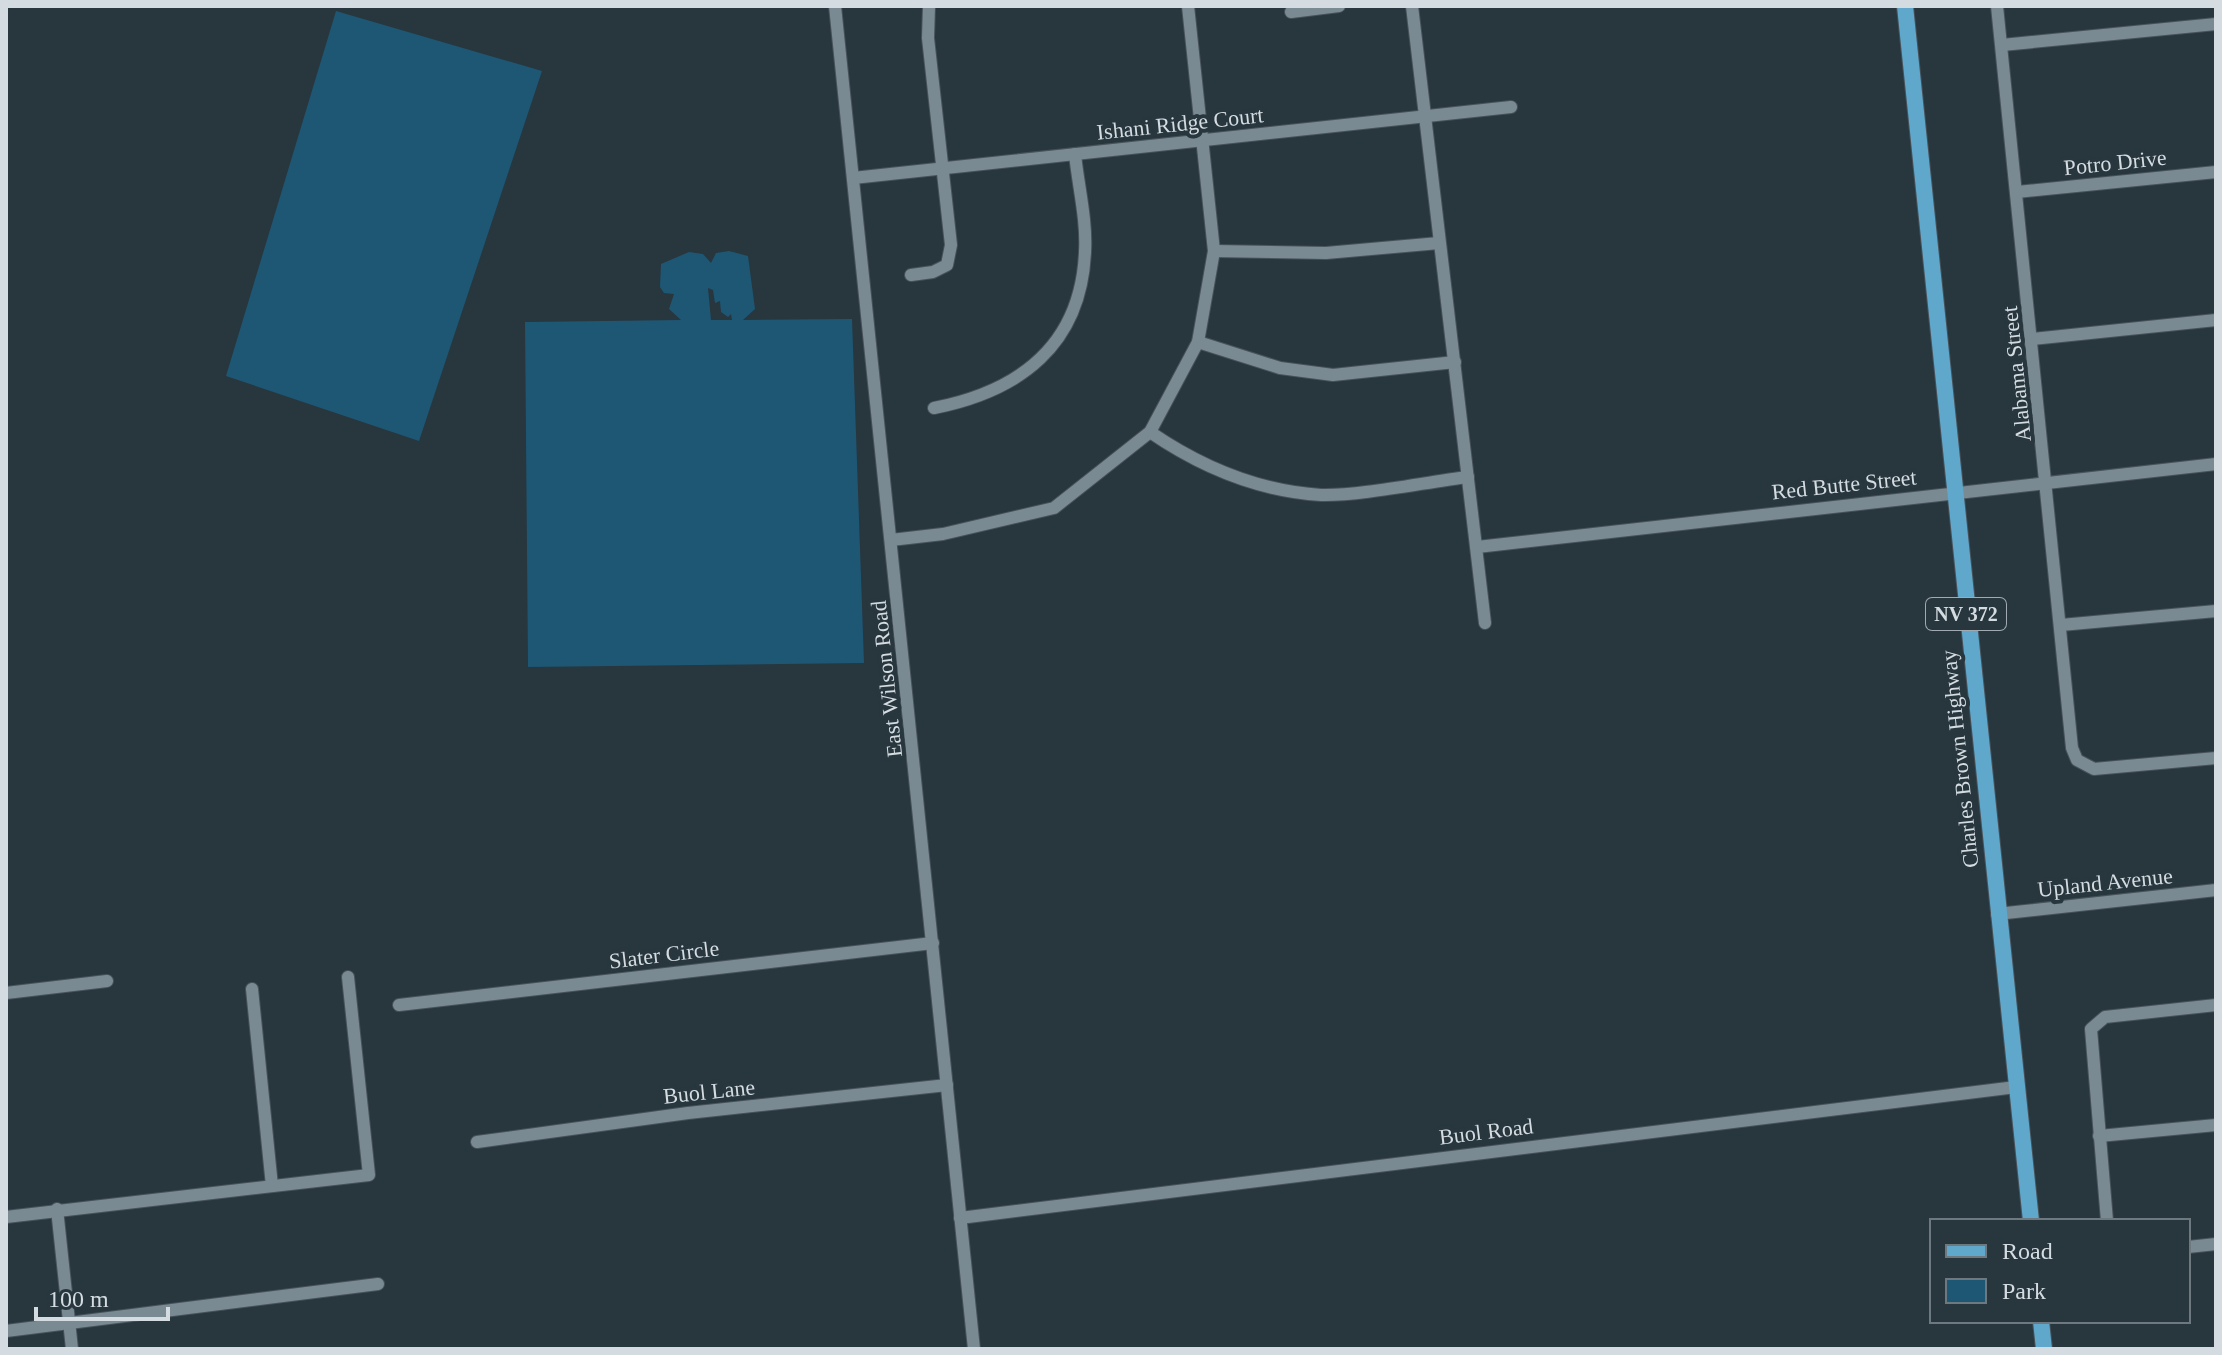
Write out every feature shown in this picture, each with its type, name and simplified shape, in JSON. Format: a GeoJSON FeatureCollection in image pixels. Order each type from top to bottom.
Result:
{"type":"FeatureCollection","features":[{"type":"Feature","properties":{"kind":"main road","name":"Charles Brown Highway"},"geometry":{"type":"LineString","coordinates":[[1905,6],[2031,1219]]}},
{"type":"Feature","properties":{"kind":"main road"},"geometry":{"type":"LineString","coordinates":[[2041,1323],[2044,1349]]}},
{"type":"Feature","properties":{"kind":"street","name":"East Wilson Road"},"geometry":{"type":"LineString","coordinates":[[835,6],[974,1349]]}},
{"type":"Feature","properties":{"kind":"street"},"geometry":{"type":"LineString","coordinates":[[911,275],[933,272],[947,265],[951,245],[928,38],[929,6]]}},
{"type":"Feature","properties":{"kind":"street"},"geometry":{"type":"LineString","coordinates":[[891,540],[943,534],[1054,508],[1150,432],[1198,342],[1214,251],[1188,6]]}},
{"type":"Feature","properties":{"kind":"street"},"geometry":{"type":"LineString","coordinates":[[1291,12],[1339,6]]}},
{"type":"Feature","properties":{"kind":"street"},"geometry":{"type":"LineString","coordinates":[[1412,6],[1485,623]]}},
{"type":"Feature","properties":{"kind":"street","name":"Alabama Street"},"geometry":{"type":"LineString","coordinates":[[1997,6],[2071,737],[2077,760],[2094,769],[2216,758]]}},
{"type":"Feature","properties":{"kind":"street"},"geometry":{"type":"LineString","coordinates":[[2002,45],[2216,24]]}},
{"type":"Feature","properties":{"kind":"street","name":"Ishani Ridge Court"},"geometry":{"type":"LineString","coordinates":[[853,178],[1511,107]]}},
{"type":"Feature","properties":{"kind":"street"},"geometry":{"type":"LineString","coordinates":[[934,408],[995,391],[1033,368],[1060,338],[1075,301],[1085,252],[1075,154]]}},
{"type":"Feature","properties":{"kind":"street","name":"Potro Drive"},"geometry":{"type":"LineString","coordinates":[[2017,192],[2216,172]]}},
{"type":"Feature","properties":{"kind":"street"},"geometry":{"type":"LineString","coordinates":[[1214,251],[1326,253],[1439,243]]}},
{"type":"Feature","properties":{"kind":"street"},"geometry":{"type":"LineString","coordinates":[[2032,339],[2216,320]]}},
{"type":"Feature","properties":{"kind":"street"},"geometry":{"type":"LineString","coordinates":[[1198,342],[1280,368],[1333,375],[1455,362]]}},
{"type":"Feature","properties":{"kind":"street"},"geometry":{"type":"LineString","coordinates":[[1150,432],[1217,471],[1271,488],[1323,495],[1468,477]]}},
{"type":"Feature","properties":{"kind":"street","name":"Red Butte Street"},"geometry":{"type":"LineString","coordinates":[[1477,547],[2216,464]]}},
{"type":"Feature","properties":{"kind":"street"},"geometry":{"type":"LineString","coordinates":[[2061,625],[2216,611]]}},
{"type":"Feature","properties":{"kind":"street","name":"Upland Avenue"},"geometry":{"type":"LineString","coordinates":[[1997,914],[2216,890]]}},
{"type":"Feature","properties":{"kind":"street","name":"Slater Circle"},"geometry":{"type":"LineString","coordinates":[[399,1005],[933,943]]}},
{"type":"Feature","properties":{"kind":"street"},"geometry":{"type":"LineString","coordinates":[[6,1217],[369,1175],[348,977]]}},
{"type":"Feature","properties":{"kind":"street"},"geometry":{"type":"LineString","coordinates":[[6,993],[107,981]]}},
{"type":"Feature","properties":{"kind":"street"},"geometry":{"type":"LineString","coordinates":[[252,989],[272,1186]]}},
{"type":"Feature","properties":{"kind":"street"},"geometry":{"type":"LineString","coordinates":[[2107,1219],[2090,1034],[2096,1021],[2105,1017],[2216,1005]]}},
{"type":"Feature","properties":{"kind":"street","name":"Buol Lane"},"geometry":{"type":"LineString","coordinates":[[477,1142],[688,1113],[947,1085]]}},
{"type":"Feature","properties":{"kind":"street","name":"Buol Road"},"geometry":{"type":"LineString","coordinates":[[960,1218],[2016,1087]]}},
{"type":"Feature","properties":{"kind":"street"},"geometry":{"type":"LineString","coordinates":[[2098,1130],[2216,1125]]}},
{"type":"Feature","properties":{"kind":"street"},"geometry":{"type":"LineString","coordinates":[[57,1209],[72,1349]]}},
{"type":"Feature","properties":{"kind":"street"},"geometry":{"type":"LineString","coordinates":[[2190,1247],[2216,1244]]}},
{"type":"Feature","properties":{"kind":"street"},"geometry":{"type":"LineString","coordinates":[[6,1331],[378,1284]]}},
{"type":"Feature","properties":{"kind":"green space"},"geometry":{"type":"Polygon","coordinates":[[[336,11],[542,71],[419,441],[226,376],[336,11]]]}},
{"type":"Feature","properties":{"kind":"green space"},"geometry":{"type":"Polygon","coordinates":[[[729,251],[748,256],[755,309],[743,320],[852,319],[864,663],[528,667],[525,322],[681,320],[669,309],[674,294],[664,293],[660,287],[661,264],[689,252],[703,254],[711,263],[716,253],[729,251]],[[708,288],[711,320],[732,320],[731,314],[728,317],[721,312],[720,301],[715,303],[713,290],[708,288]]]}}]}
